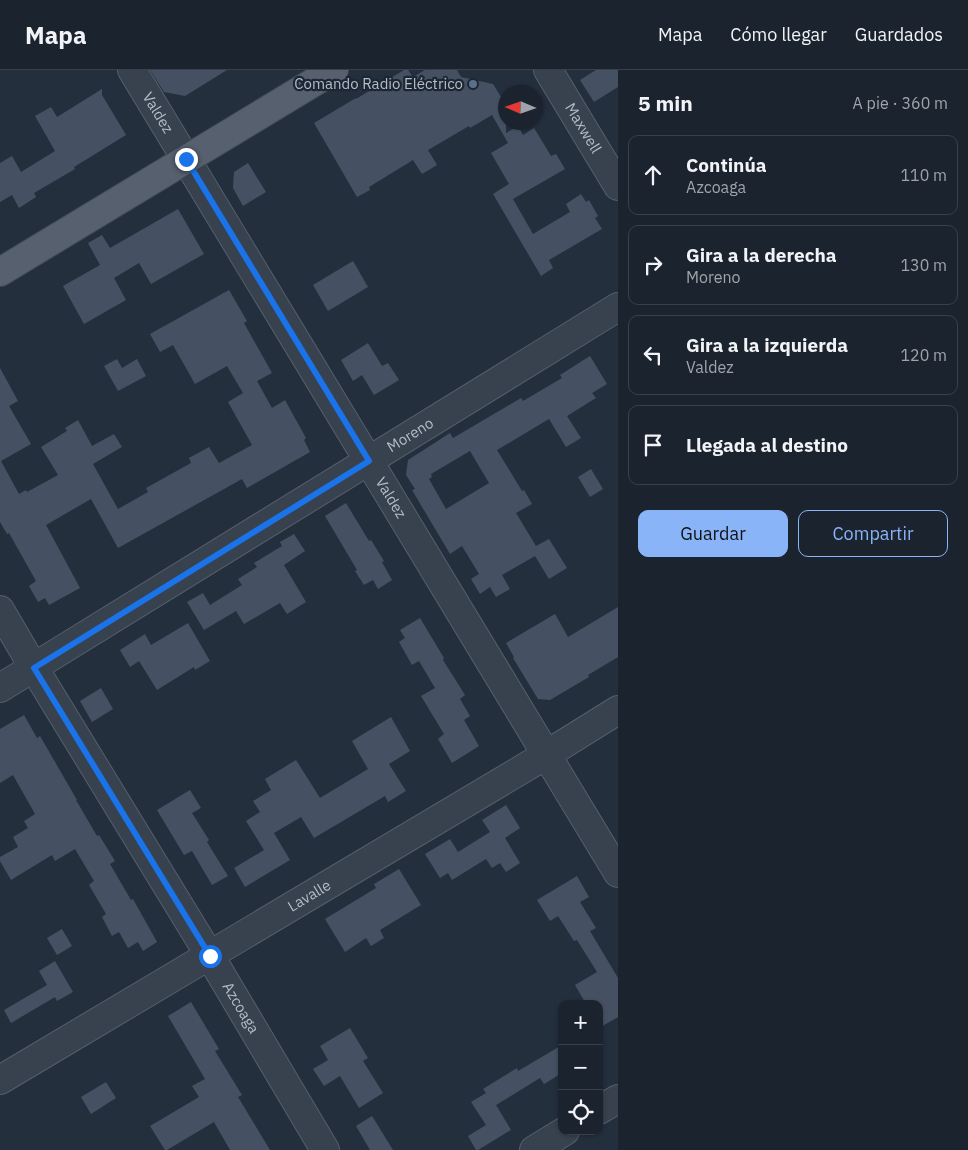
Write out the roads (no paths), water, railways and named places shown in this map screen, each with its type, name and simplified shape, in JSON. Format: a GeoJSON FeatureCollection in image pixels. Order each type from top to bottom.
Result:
{"type":"FeatureCollection","features":[{"type":"Feature","properties":{"kind":"main road"},"geometry":{"type":"LineString","coordinates":[[0,272],[334,70]]}},
{"type":"Feature","properties":{"kind":"street","name":"Valdez"},"geometry":{"type":"LineString","coordinates":[[132,70],[618,873]]}},
{"type":"Feature","properties":{"kind":"street","name":"Maxwell"},"geometry":{"type":"LineString","coordinates":[[548,70],[618,186]]}},
{"type":"Feature","properties":{"kind":"street","name":"Moreno"},"geometry":{"type":"LineString","coordinates":[[0,688],[618,307]]}},
{"type":"Feature","properties":{"kind":"street","name":"Azcoaga"},"geometry":{"type":"LineString","coordinates":[[0,610],[210,956],[325,1150]]}},
{"type":"Feature","properties":{"kind":"street","name":"Lavalle"},"geometry":{"type":"LineString","coordinates":[[0,1080],[618,710]]}},
{"type":"Feature","properties":{"kind":"street"},"geometry":{"type":"LineString","coordinates":[[603,1108],[618,1099]]}},
{"type":"Feature","properties":{"kind":"street"},"geometry":{"type":"LineString","coordinates":[[534,1150],[558,1135]]}},
{"type":"Feature","properties":{"kind":"place","name":"Comando Radio Eléctrico"},"geometry":{"type":"Point","coordinates":[473,84]}}]}
